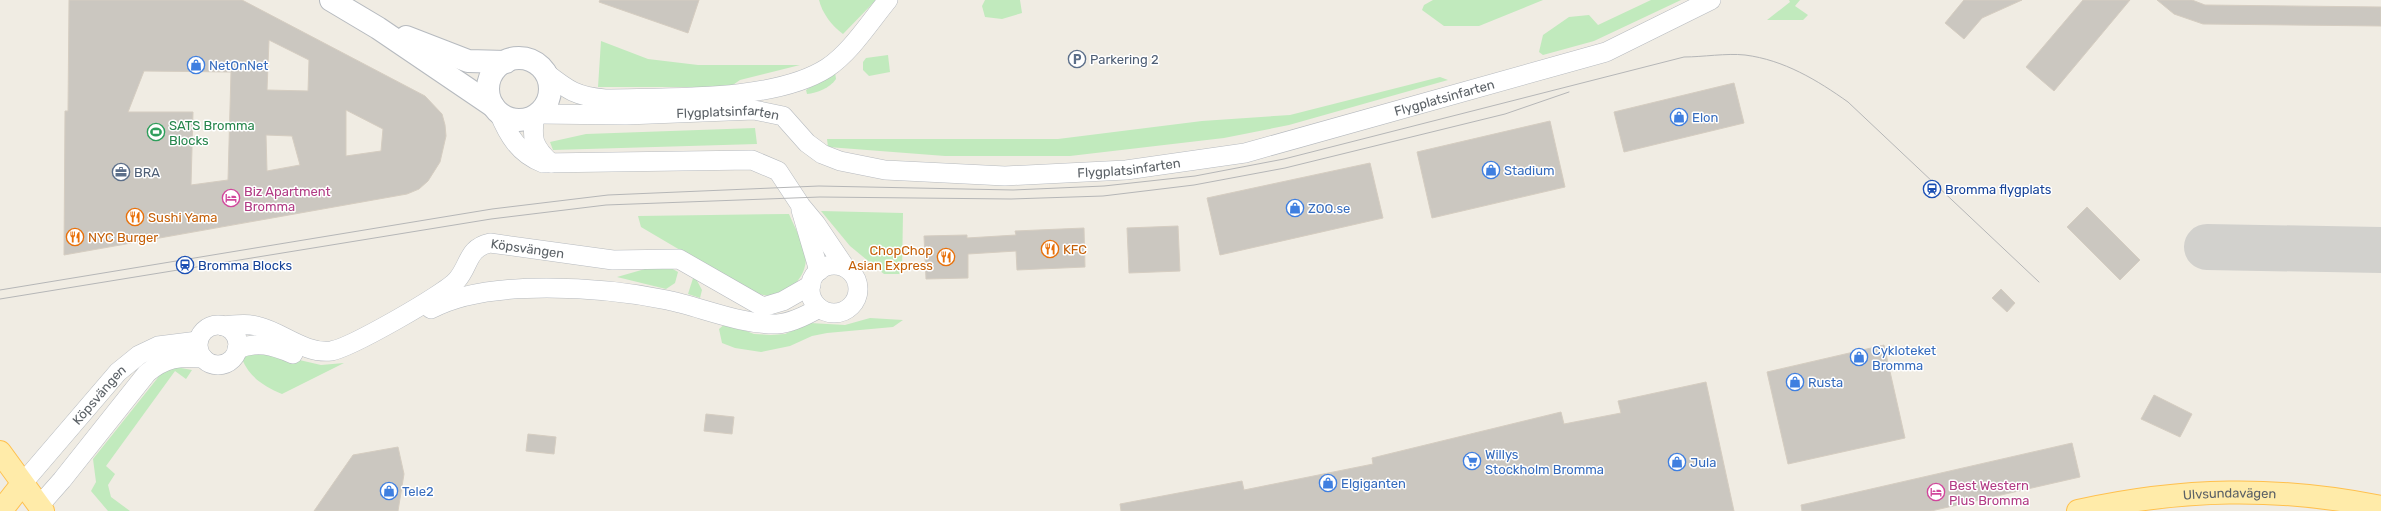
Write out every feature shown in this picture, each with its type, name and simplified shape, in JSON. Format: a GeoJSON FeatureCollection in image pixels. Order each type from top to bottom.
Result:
{"type":"FeatureCollection","features":[{"type":"Feature","properties":{"kind":"main road"},"geometry":{"type":"LineString","coordinates":[[0,452],[38,509]]}},
{"type":"Feature","properties":{"kind":"main road"},"geometry":{"type":"LineString","coordinates":[[1,511],[22,484]]}},
{"type":"Feature","properties":{"kind":"main road","name":"Ulvsundavägen"},"geometry":{"type":"LineString","coordinates":[[2078,511],[2155,497],[2208,492],[2278,493],[2344,500],[2381,507]]}},
{"type":"Feature","properties":{"kind":"street"},"geometry":{"type":"LineString","coordinates":[[331,0],[378,28],[405,48],[470,88],[496,109],[517,120],[536,115],[545,106],[550,95],[550,84],[546,73],[538,65],[528,60],[517,59],[506,62],[468,60],[453,57],[421,42],[378,28]]}},
{"type":"Feature","properties":{"kind":"street","name":"Flygplatsinfarten"},"geometry":{"type":"LineString","coordinates":[[546,73],[568,90],[582,97],[605,100],[753,93],[805,79],[827,68],[844,53],[888,0]]}},
{"type":"Feature","properties":{"kind":"street","name":"Flygplatsinfarten"},"geometry":{"type":"LineString","coordinates":[[536,115],[626,115],[754,110],[783,116],[806,143],[822,154],[840,161],[885,170],[1005,176],[1126,170],[1244,153],[1606,52],[1711,0]]}},
{"type":"Feature","properties":{"kind":"street"},"geometry":{"type":"LineString","coordinates":[[506,62],[497,68],[491,76],[488,86],[496,109],[506,130],[518,148],[535,160],[551,163],[752,160],[778,171],[800,206],[816,224],[845,268],[857,280],[858,287],[856,301],[852,306],[839,313],[825,312],[819,308],[812,298],[815,278],[800,206]]}},
{"type":"Feature","properties":{"kind":"street"},"geometry":{"type":"LineString","coordinates":[[536,115],[532,133],[534,141],[542,155],[551,163]]}},
{"type":"Feature","properties":{"kind":"street","name":"Köpsvängen"},"geometry":{"type":"LineString","coordinates":[[201,349],[207,329],[223,326],[259,326],[315,350],[330,351],[348,346],[425,302],[457,280],[469,257],[479,245],[490,243],[613,260],[679,259],[763,306],[783,301],[815,278]]}},
{"type":"Feature","properties":{"kind":"street"},"geometry":{"type":"LineString","coordinates":[[815,278],[831,265],[845,268]]}},
{"type":"Feature","properties":{"kind":"street"},"geometry":{"type":"LineString","coordinates":[[223,326],[233,332],[236,337],[237,349],[261,343],[275,346],[298,356],[323,362],[343,359],[445,301],[462,295],[492,291],[582,288],[666,299],[761,323],[778,324],[804,316],[819,308]]}},
{"type":"Feature","properties":{"kind":"street","name":"Köpsvängen"},"geometry":{"type":"LineString","coordinates":[[22,484],[118,372],[139,355],[158,346],[201,349],[213,364],[222,364],[231,360],[237,349]]}},
{"type":"Feature","properties":{"kind":"street","name":"Köpsvängen"},"geometry":{"type":"LineString","coordinates":[[38,509],[147,373],[159,363],[201,349]]}},
{"type":"Feature","properties":{"kind":"green space"},"geometry":{"type":"Polygon","coordinates":[[[819,0],[876,0],[843,34],[828,19],[822,10],[819,0]]]}},
{"type":"Feature","properties":{"kind":"green space"},"geometry":{"type":"Polygon","coordinates":[[[985,0],[1020,0],[1022,13],[1002,19],[985,17],[982,6],[985,0]]]}},
{"type":"Feature","properties":{"kind":"green space"},"geometry":{"type":"Polygon","coordinates":[[[1433,0],[1543,0],[1479,26],[1444,26],[1422,10],[1424,5],[1433,0]]]}},
{"type":"Feature","properties":{"kind":"green space"},"geometry":{"type":"Polygon","coordinates":[[[1651,0],[1681,0],[1594,41],[1543,55],[1539,52],[1543,35],[1569,17],[1589,15],[1598,25],[1651,0]]]}},
{"type":"Feature","properties":{"kind":"green space"},"geometry":{"type":"Polygon","coordinates":[[[1789,0],[1800,0],[1795,6],[1808,15],[1803,20],[1767,20],[1790,2],[1789,0]]]}},
{"type":"Feature","properties":{"kind":"green space"},"geometry":{"type":"Polygon","coordinates":[[[601,41],[648,59],[698,65],[800,65],[740,80],[730,87],[598,87],[601,41]]]}},
{"type":"Feature","properties":{"kind":"green space"},"geometry":{"type":"Polygon","coordinates":[[[888,55],[890,72],[869,76],[863,70],[863,62],[866,58],[888,55]]]}},
{"type":"Feature","properties":{"kind":"green space"},"geometry":{"type":"Polygon","coordinates":[[[835,72],[836,79],[830,85],[819,91],[807,94],[806,90],[835,72]]]}},
{"type":"Feature","properties":{"kind":"green space"},"geometry":{"type":"Polygon","coordinates":[[[1440,77],[1448,80],[1289,125],[1224,138],[1070,156],[945,156],[828,147],[827,139],[1058,139],[1202,121],[1290,115],[1440,77]]]}},
{"type":"Feature","properties":{"kind":"green space"},"geometry":{"type":"Polygon","coordinates":[[[755,128],[757,144],[553,150],[550,142],[586,134],[755,128]]]}},
{"type":"Feature","properties":{"kind":"green space"},"geometry":{"type":"Polygon","coordinates":[[[821,211],[903,213],[902,274],[884,274],[850,246],[821,211]]]}},
{"type":"Feature","properties":{"kind":"green space"},"geometry":{"type":"Polygon","coordinates":[[[789,214],[805,251],[805,266],[802,274],[793,286],[780,293],[770,295],[753,293],[641,227],[638,216],[789,214]]]}},
{"type":"Feature","properties":{"kind":"green space"},"geometry":{"type":"Polygon","coordinates":[[[671,268],[678,272],[675,283],[666,289],[617,277],[645,269],[671,268]]]}},
{"type":"Feature","properties":{"kind":"green space"},"geometry":{"type":"Polygon","coordinates":[[[694,275],[702,290],[700,298],[688,294],[694,275]]]}},
{"type":"Feature","properties":{"kind":"green space"},"geometry":{"type":"Polygon","coordinates":[[[870,318],[903,320],[893,327],[827,333],[812,336],[790,346],[761,352],[735,348],[722,343],[719,329],[726,323],[754,334],[785,334],[810,323],[845,325],[870,318]]]}},
{"type":"Feature","properties":{"kind":"green space"},"geometry":{"type":"Polygon","coordinates":[[[252,349],[321,365],[344,363],[282,394],[258,381],[245,366],[242,359],[246,352],[252,349]]]}},
{"type":"Feature","properties":{"kind":"green space"},"geometry":{"type":"Polygon","coordinates":[[[170,366],[192,370],[186,379],[175,371],[106,466],[115,474],[108,485],[111,497],[130,511],[108,511],[91,491],[96,482],[93,459],[160,375],[170,366]]]}},
{"type":"Feature","properties":{"kind":"building"},"geometry":{"type":"Polygon","coordinates":[[[69,0],[242,0],[425,96],[442,114],[446,136],[440,162],[428,181],[419,189],[407,194],[64,255],[65,111],[68,111],[69,0]],[[269,40],[267,90],[308,91],[309,60],[269,40]],[[144,71],[128,112],[193,112],[191,185],[228,180],[231,72],[144,71]],[[346,110],[346,156],[381,151],[383,129],[346,110]],[[266,135],[267,171],[300,165],[292,136],[266,135]]]}},
{"type":"Feature","properties":{"kind":"building"},"geometry":{"type":"Polygon","coordinates":[[[600,0],[699,0],[688,33],[599,2],[600,0]]]}},
{"type":"Feature","properties":{"kind":"building"},"geometry":{"type":"Polygon","coordinates":[[[1964,0],[2022,0],[1982,18],[1964,39],[1945,23],[1964,0]]]}},
{"type":"Feature","properties":{"kind":"building"},"geometry":{"type":"Polygon","coordinates":[[[2083,0],[2130,0],[2054,91],[2026,67],[2083,0]]]}},
{"type":"Feature","properties":{"kind":"building"},"geometry":{"type":"Polygon","coordinates":[[[2157,0],[2192,0],[2205,5],[2381,7],[2381,26],[2203,24],[2174,14],[2157,0]]]}},
{"type":"Feature","properties":{"kind":"building","name":"Elon"},"geometry":{"type":"Polygon","coordinates":[[[1734,83],[1744,123],[1624,152],[1614,112],[1734,83]]]}},
{"type":"Feature","properties":{"kind":"building","name":"Stadium"},"geometry":{"type":"Polygon","coordinates":[[[1550,121],[1565,187],[1432,218],[1417,152],[1550,121]]]}},
{"type":"Feature","properties":{"kind":"building","name":"ZOO.se"},"geometry":{"type":"Polygon","coordinates":[[[1370,163],[1383,218],[1220,255],[1207,198],[1370,163]]]}},
{"type":"Feature","properties":{"kind":"building"},"geometry":{"type":"Polygon","coordinates":[[[2087,207],[2140,260],[2120,280],[2067,227],[2087,207]]]}},
{"type":"Feature","properties":{"kind":"building"},"geometry":{"type":"Polygon","coordinates":[[[1178,226],[1180,271],[1129,273],[1127,228],[1178,226]]]}},
{"type":"Feature","properties":{"kind":"building"},"geometry":{"type":"Polygon","coordinates":[[[1084,228],[1085,267],[1017,270],[1016,251],[968,254],[968,278],[926,279],[924,236],[967,235],[967,238],[1016,235],[1015,231],[1084,228]]]}},
{"type":"Feature","properties":{"kind":"building"},"geometry":{"type":"Polygon","coordinates":[[[2001,289],[2015,303],[2007,312],[1992,298],[2001,289]]]}},
{"type":"Feature","properties":{"kind":"building"},"geometry":{"type":"Polygon","coordinates":[[[1884,345],[1905,438],[1788,464],[1767,372],[1884,345]]]}},
{"type":"Feature","properties":{"kind":"building"},"geometry":{"type":"Polygon","coordinates":[[[1706,382],[1734,511],[1121,511],[1120,504],[1242,481],[1244,490],[1373,464],[1372,458],[1561,412],[1564,424],[1621,413],[1618,401],[1706,382]]]}},
{"type":"Feature","properties":{"kind":"building"},"geometry":{"type":"Polygon","coordinates":[[[2154,395],[2192,414],[2180,437],[2141,419],[2154,395]]]}},
{"type":"Feature","properties":{"kind":"building"},"geometry":{"type":"Polygon","coordinates":[[[706,414],[734,417],[732,434],[704,431],[706,414]]]}},
{"type":"Feature","properties":{"kind":"building"},"geometry":{"type":"Polygon","coordinates":[[[528,434],[556,437],[554,454],[526,451],[528,434]]]}},
{"type":"Feature","properties":{"kind":"building","name":"Best Western Plus Bromma"},"geometry":{"type":"Polygon","coordinates":[[[2072,443],[2080,477],[1931,511],[1802,511],[1801,505],[2072,443]]]}},
{"type":"Feature","properties":{"kind":"building"},"geometry":{"type":"Polygon","coordinates":[[[398,447],[404,474],[398,511],[314,511],[353,455],[398,447]]]}},
{"type":"Feature","properties":{"kind":"taxiway"},"geometry":{"type":"LineString","coordinates":[[2207,247],[2381,250]]}},
{"type":"Feature","properties":{"kind":"tram line"},"geometry":{"type":"LineString","coordinates":[[0,290],[492,209],[608,195],[819,186],[1013,190],[1104,186],[1195,176],[1284,159],[1684,57],[1730,54],[1745,55],[1773,61],[1787,66],[1824,86],[1848,102],[2039,282]]}},
{"type":"Feature","properties":{"kind":"tram line"},"geometry":{"type":"LineString","coordinates":[[0,299],[491,219],[606,205],[820,197],[1011,199],[1103,196],[1194,185],[1285,168],[1505,114],[1569,92]]}},
{"type":"Feature","properties":{"kind":"place","name":"Parkering 2"},"geometry":{"type":"Point","coordinates":[1077,59]}},
{"type":"Feature","properties":{"kind":"place","name":"NetOnNet"},"geometry":{"type":"Point","coordinates":[196,65]}},
{"type":"Feature","properties":{"kind":"place","name":"Elon"},"geometry":{"type":"Point","coordinates":[1679,117]}},
{"type":"Feature","properties":{"kind":"place","name":"SATS Bromma Blocks"},"geometry":{"type":"Point","coordinates":[156,132]}},
{"type":"Feature","properties":{"kind":"place","name":"Stadium"},"geometry":{"type":"Point","coordinates":[1491,170]}},
{"type":"Feature","properties":{"kind":"place","name":"BRA"},"geometry":{"type":"Point","coordinates":[121,172]}},
{"type":"Feature","properties":{"kind":"place","name":"Bromma flygplats"},"geometry":{"type":"Point","coordinates":[1932,189]}},
{"type":"Feature","properties":{"kind":"place","name":"Biz Apartment Bromma"},"geometry":{"type":"Point","coordinates":[231,198]}},
{"type":"Feature","properties":{"kind":"place","name":"ZOO.se"},"geometry":{"type":"Point","coordinates":[1295,208]}},
{"type":"Feature","properties":{"kind":"place","name":"Sushi Yama"},"geometry":{"type":"Point","coordinates":[135,217]}},
{"type":"Feature","properties":{"kind":"place","name":"NYC Burger"},"geometry":{"type":"Point","coordinates":[75,237]}},
{"type":"Feature","properties":{"kind":"place","name":"KFC"},"geometry":{"type":"Point","coordinates":[1050,249]}},
{"type":"Feature","properties":{"kind":"place","name":"ChopChop Asian Express"},"geometry":{"type":"Point","coordinates":[946,257]}},
{"type":"Feature","properties":{"kind":"place","name":"Bromma Blocks"},"geometry":{"type":"Point","coordinates":[185,265]}},
{"type":"Feature","properties":{"kind":"place","name":"Cykloteket Bromma"},"geometry":{"type":"Point","coordinates":[1859,357]}},
{"type":"Feature","properties":{"kind":"place","name":"Rusta"},"geometry":{"type":"Point","coordinates":[1795,382]}},
{"type":"Feature","properties":{"kind":"place","name":"Willys Stockholm Bromma"},"geometry":{"type":"Point","coordinates":[1472,461]}},
{"type":"Feature","properties":{"kind":"place","name":"Jula"},"geometry":{"type":"Point","coordinates":[1677,462]}},
{"type":"Feature","properties":{"kind":"place","name":"Elgiganten"},"geometry":{"type":"Point","coordinates":[1328,483]}},
{"type":"Feature","properties":{"kind":"place","name":"Tele2"},"geometry":{"type":"Point","coordinates":[389,491]}},
{"type":"Feature","properties":{"kind":"place","name":"Best Western Plus Bromma"},"geometry":{"type":"Point","coordinates":[1936,492]}}]}
